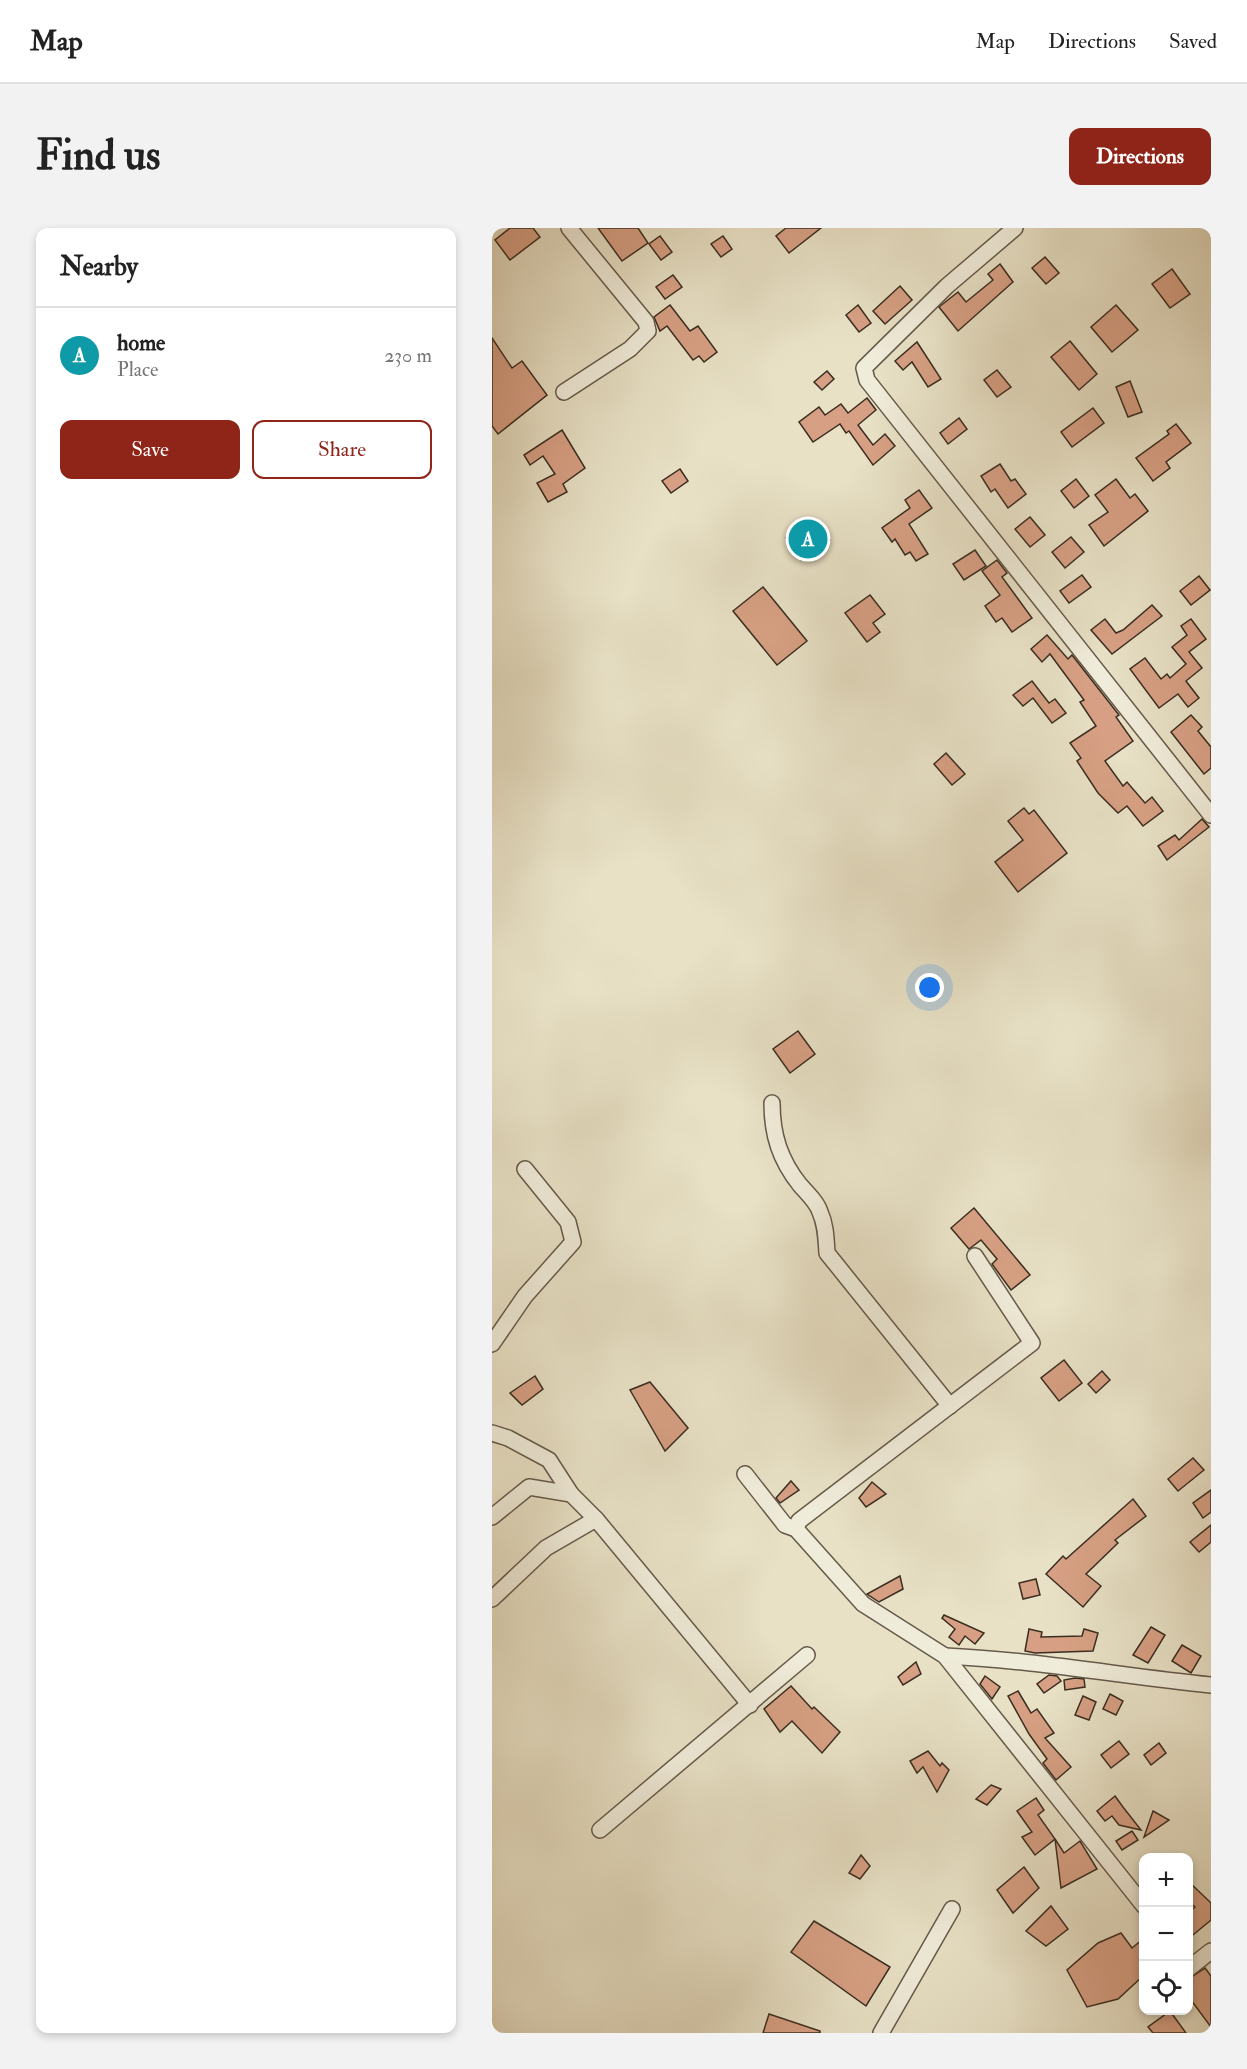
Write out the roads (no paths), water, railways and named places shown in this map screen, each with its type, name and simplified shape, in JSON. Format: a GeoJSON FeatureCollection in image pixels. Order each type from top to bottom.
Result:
{"type":"FeatureCollection","features":[{"type":"Feature","properties":{"kind":"street"},"geometry":{"type":"LineString","coordinates":[[564,392],[630,349],[648,331],[646,322],[568,228]]}},
{"type":"Feature","properties":{"kind":"street"},"geometry":{"type":"LineString","coordinates":[[1015,228],[947,286],[864,368],[867,380],[1211,815]]}},
{"type":"Feature","properties":{"kind":"street"},"geometry":{"type":"LineString","coordinates":[[772,1103],[772,1130],[778,1150],[789,1172],[820,1209],[827,1254],[950,1406]]}},
{"type":"Feature","properties":{"kind":"street"},"geometry":{"type":"LineString","coordinates":[[492,1344],[525,1296],[573,1242],[568,1222],[525,1169]]}},
{"type":"Feature","properties":{"kind":"street"},"geometry":{"type":"LineString","coordinates":[[796,1529],[799,1521],[1032,1342],[975,1256]]}},
{"type":"Feature","properties":{"kind":"street"},"geometry":{"type":"LineString","coordinates":[[492,1433],[508,1438],[549,1460],[571,1494],[596,1519],[750,1705]]}},
{"type":"Feature","properties":{"kind":"street"},"geometry":{"type":"LineString","coordinates":[[744,1474],[785,1525],[796,1529],[863,1604],[945,1656],[1139,1901]]}},
{"type":"Feature","properties":{"kind":"street"},"geometry":{"type":"LineString","coordinates":[[492,1516],[529,1487],[571,1494]]}},
{"type":"Feature","properties":{"kind":"street"},"geometry":{"type":"LineString","coordinates":[[494,1593],[546,1548],[596,1519]]}},
{"type":"Feature","properties":{"kind":"street"},"geometry":{"type":"LineString","coordinates":[[600,1830],[807,1655]]}},
{"type":"Feature","properties":{"kind":"street"},"geometry":{"type":"LineString","coordinates":[[945,1656],[1014,1659],[1114,1675],[1211,1685]]}},
{"type":"Feature","properties":{"kind":"street"},"geometry":{"type":"LineString","coordinates":[[880,2033],[952,1909]]}},
{"type":"Feature","properties":{"kind":"street"},"geometry":{"type":"LineString","coordinates":[[1193,1963],[1211,1951]]}},
{"type":"Feature","properties":{"kind":"place","name":"home"},"geometry":{"type":"Point","coordinates":[808,539]}}]}
